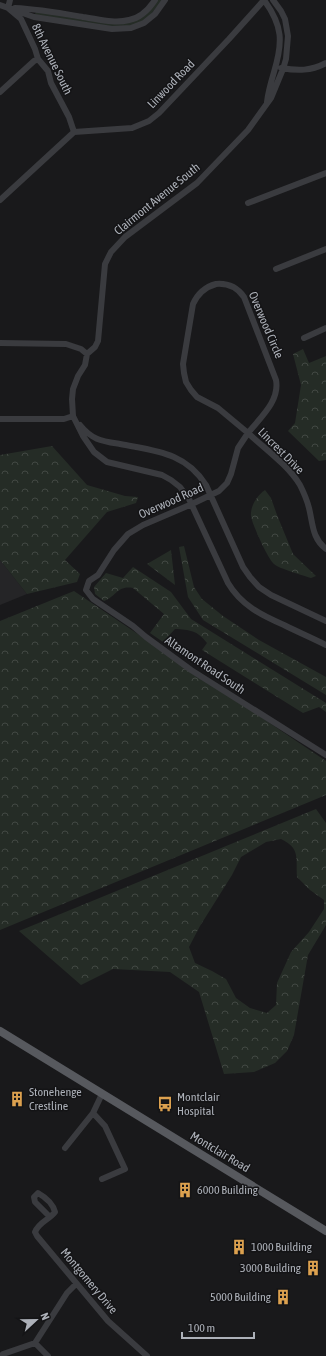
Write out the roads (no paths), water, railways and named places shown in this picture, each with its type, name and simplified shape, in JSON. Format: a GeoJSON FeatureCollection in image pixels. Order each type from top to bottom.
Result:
{"type":"FeatureCollection","features":[{"type":"Feature","properties":{"kind":"main road","name":"Montclair Road"},"geometry":{"type":"LineString","coordinates":[[0,1030],[326,1231]]}},
{"type":"Feature","properties":{"kind":"street"},"geometry":{"type":"LineString","coordinates":[[8,8],[10,0]]}},
{"type":"Feature","properties":{"kind":"street"},"geometry":{"type":"LineString","coordinates":[[8,8],[34,9],[113,22],[130,20],[142,14],[155,0]]}},
{"type":"Feature","properties":{"kind":"street"},"geometry":{"type":"LineString","coordinates":[[0,5],[34,17],[112,29],[131,28],[144,23],[155,14],[165,0]]}},
{"type":"Feature","properties":{"kind":"street","name":"Clairmont Avenue South"},"geometry":{"type":"LineString","coordinates":[[264,0],[274,14],[279,29],[280,43],[267,104]]}},
{"type":"Feature","properties":{"kind":"street","name":"Linwood Road"},"geometry":{"type":"LineString","coordinates":[[74,132],[132,128],[149,121],[159,113],[264,0]]}},
{"type":"Feature","properties":{"kind":"street","name":"Clairmont Avenue South"},"geometry":{"type":"LineString","coordinates":[[273,0],[281,11],[287,28],[287,45],[283,69],[271,98],[248,130],[197,183],[125,236],[111,252],[105,264],[98,341],[95,347],[87,354],[85,365],[78,376],[73,389],[73,416],[88,444],[94,452],[107,462],[162,475],[180,487],[192,504],[224,578],[240,599],[250,608],[262,615],[326,645]]}},
{"type":"Feature","properties":{"kind":"street","name":"8th Avenue South"},"geometry":{"type":"LineString","coordinates":[[8,8],[21,19],[36,49],[38,59],[48,70],[52,83],[69,117],[74,132]]}},
{"type":"Feature","properties":{"kind":"street"},"geometry":{"type":"LineString","coordinates":[[0,92],[38,59]]}},
{"type":"Feature","properties":{"kind":"street"},"geometry":{"type":"LineString","coordinates":[[276,67],[302,71],[314,69],[326,63]]}},
{"type":"Feature","properties":{"kind":"street"},"geometry":{"type":"LineString","coordinates":[[0,200],[74,132]]}},
{"type":"Feature","properties":{"kind":"street"},"geometry":{"type":"LineString","coordinates":[[248,203],[326,173]]}},
{"type":"Feature","properties":{"kind":"street"},"geometry":{"type":"LineString","coordinates":[[276,269],[326,249]]}},
{"type":"Feature","properties":{"kind":"street","name":"Overwood Circle"},"geometry":{"type":"LineString","coordinates":[[216,284],[232,286],[244,297],[276,380],[277,387],[275,397],[248,433],[224,412],[201,400],[194,394],[188,386],[184,373],[184,359],[193,304],[204,289],[216,284]]}},
{"type":"Feature","properties":{"kind":"street"},"geometry":{"type":"LineString","coordinates":[[304,338],[326,328]]}},
{"type":"Feature","properties":{"kind":"street"},"geometry":{"type":"LineString","coordinates":[[0,343],[66,344],[81,349],[87,354]]}},
{"type":"Feature","properties":{"kind":"street"},"geometry":{"type":"LineString","coordinates":[[0,419],[64,419],[73,416],[86,432],[97,439],[164,452],[189,465],[198,474],[211,495],[244,566],[254,582],[271,595],[326,621]]}},
{"type":"Feature","properties":{"kind":"street","name":"Overwood Road"},"geometry":{"type":"LineString","coordinates":[[89,581],[98,575],[114,550],[128,534],[143,525],[219,491],[227,483],[238,448],[248,433]]}},
{"type":"Feature","properties":{"kind":"street","name":"Lincrest Drive"},"geometry":{"type":"LineString","coordinates":[[248,433],[296,479],[307,501],[315,536],[319,543],[326,549]]}},
{"type":"Feature","properties":{"kind":"street","name":"Altamont Road South"},"geometry":{"type":"LineString","coordinates":[[89,581],[86,590],[93,599],[133,626],[191,670],[326,755]]}},
{"type":"Feature","properties":{"kind":"street"},"geometry":{"type":"LineString","coordinates":[[65,1148],[93,1112],[102,1094]]}},
{"type":"Feature","properties":{"kind":"street"},"geometry":{"type":"LineString","coordinates":[[93,1112],[105,1126],[125,1169],[102,1179]]}},
{"type":"Feature","properties":{"kind":"street","name":"Montgomery Drive"},"geometry":{"type":"LineString","coordinates":[[50,1217],[38,1226],[35,1232],[37,1236],[108,1321],[147,1356]]}},
{"type":"Feature","properties":{"kind":"street"},"geometry":{"type":"LineString","coordinates":[[1,1356],[35,1343],[67,1293],[76,1284]]}},
{"type":"Feature","properties":{"kind":"street"},"geometry":{"type":"LineString","coordinates":[[35,1343],[48,1356]]}},
{"type":"Feature","properties":{"kind":"place","name":"Stonehenge Crestline"},"geometry":{"type":"Point","coordinates":[17,1099]}},
{"type":"Feature","properties":{"kind":"place","name":"Montclair Hospital"},"geometry":{"type":"Point","coordinates":[165,1104]}},
{"type":"Feature","properties":{"kind":"place","name":"6000 Building"},"geometry":{"type":"Point","coordinates":[185,1190]}},
{"type":"Feature","properties":{"kind":"place","name":"1000 Building"},"geometry":{"type":"Point","coordinates":[239,1247]}},
{"type":"Feature","properties":{"kind":"place","name":"3000 Building"},"geometry":{"type":"Point","coordinates":[313,1268]}},
{"type":"Feature","properties":{"kind":"place","name":"5000 Building"},"geometry":{"type":"Point","coordinates":[283,1297]}}]}
